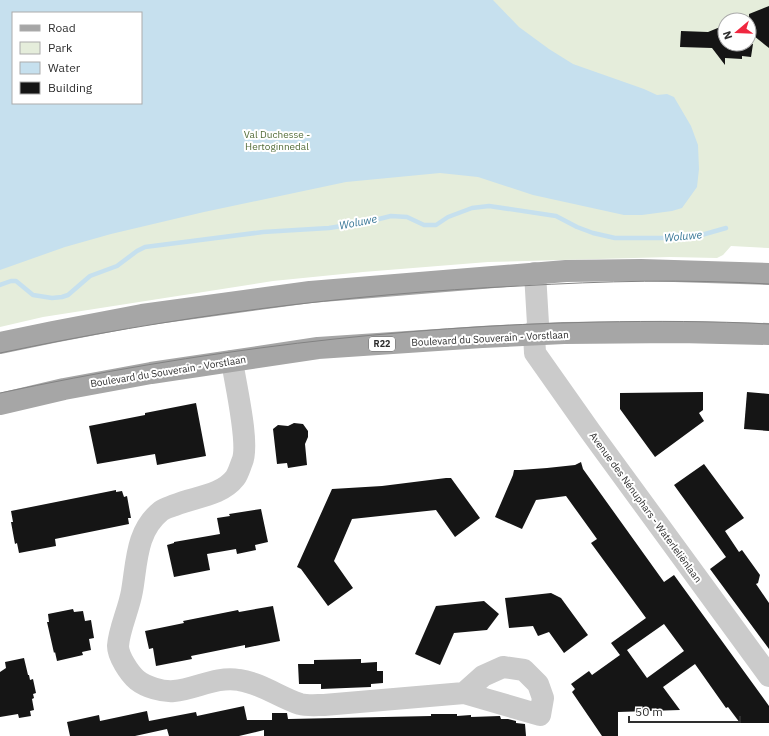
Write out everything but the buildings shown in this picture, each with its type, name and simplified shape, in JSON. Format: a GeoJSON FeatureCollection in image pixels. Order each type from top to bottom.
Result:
{"type":"FeatureCollection","features":[{"type":"Feature","properties":{"kind":"main road"},"geometry":{"type":"LineString","coordinates":[[0,343],[142,315],[310,292],[566,271],[641,270],[769,274]]}},
{"type":"Feature","properties":{"kind":"main road","name":"Boulevard du Souverain - Vorstlaan"},"geometry":{"type":"LineString","coordinates":[[0,404],[64,389],[151,373],[318,348],[534,334],[679,332],[769,334]]}},
{"type":"Feature","properties":{"kind":"street","name":"Avenue des Nénuphars - Waterleliënlaan"},"geometry":{"type":"LineString","coordinates":[[535,273],[538,324],[534,334],[535,353],[544,368],[769,676]]}},
{"type":"Feature","properties":{"kind":"street"},"geometry":{"type":"LineString","coordinates":[[232,361],[245,447],[243,460],[235,478],[224,488],[211,494],[183,501],[162,510],[149,523],[142,538],[136,560],[132,592],[120,632],[118,648],[124,663],[137,680],[155,689],[173,691],[219,680],[238,680],[254,683],[302,704],[324,705],[464,693]]}},
{"type":"Feature","properties":{"kind":"green space","name":"Val Duchesse - Hertoginnedal"},"geometry":{"type":"Polygon","coordinates":[[[0,0],[769,0],[769,248],[731,246],[723,255],[717,258],[670,257],[488,262],[273,281],[43,317],[0,327],[0,0]]]}},
{"type":"Feature","properties":{"kind":"water"},"geometry":{"type":"Polygon","coordinates":[[[0,0],[493,0],[519,27],[573,64],[657,95],[667,94],[674,97],[691,126],[698,145],[699,169],[697,187],[682,208],[672,211],[642,215],[624,215],[533,195],[478,177],[440,173],[346,182],[204,212],[111,234],[65,247],[0,270],[0,0]]]}},
{"type":"Feature","properties":{"kind":"waterway","name":"Woluwe"},"geometry":{"type":"LineString","coordinates":[[0,285],[11,281],[16,281],[33,295],[52,298],[62,297],[68,295],[90,276],[117,266],[145,247],[263,232],[329,228],[367,222],[391,216],[407,217],[424,225],[436,225],[448,217],[472,208],[489,206],[556,216],[577,227],[593,233],[615,238],[679,238],[698,236],[726,228]]}},
{"type":"Feature","properties":{"kind":"tram line"},"geometry":{"type":"LineString","coordinates":[[0,353],[129,328],[194,318],[324,301],[389,295],[551,284],[613,282],[676,281],[769,284]]}},
{"type":"Feature","properties":{"kind":"tram line"},"geometry":{"type":"LineString","coordinates":[[0,393],[74,378],[223,353],[372,335],[523,324],[598,322],[726,322],[769,324]]}}]}
